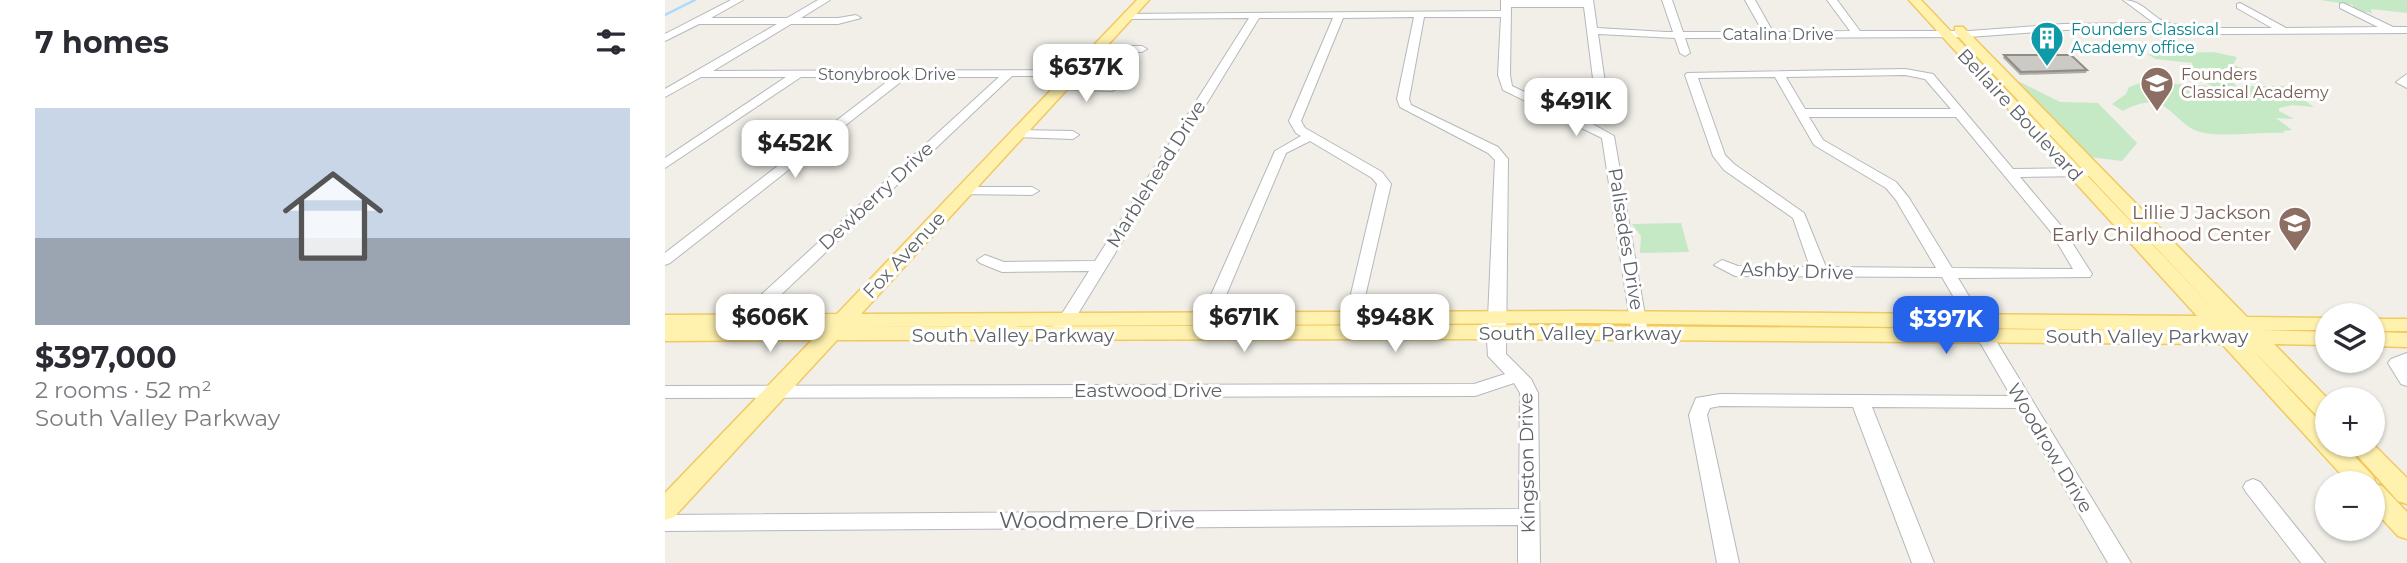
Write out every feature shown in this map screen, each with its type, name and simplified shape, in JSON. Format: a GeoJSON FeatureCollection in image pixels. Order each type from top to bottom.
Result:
{"type":"FeatureCollection","features":[{"type":"Feature","properties":{"kind":"main road","name":"Fox Avenue"},"geometry":{"type":"LineString","coordinates":[[665,510],[1143,0]]}},
{"type":"Feature","properties":{"kind":"main road","name":"Bellaire Boulevard"},"geometry":{"type":"LineString","coordinates":[[1915,0],[1986,78],[2213,295],[2233,329],[2293,377],[2315,400]]}},
{"type":"Feature","properties":{"kind":"main road","name":"Bellaire Boulevard"},"geometry":{"type":"LineString","coordinates":[[1930,0],[2006,79],[2080,168],[2233,329],[2354,471]]}},
{"type":"Feature","properties":{"kind":"main road"},"geometry":{"type":"LineString","coordinates":[[1986,78],[2006,79]]}},
{"type":"Feature","properties":{"kind":"main road"},"geometry":{"type":"LineString","coordinates":[[2213,295],[2297,331],[2291,347],[2293,377]]}},
{"type":"Feature","properties":{"kind":"main road","name":"South Valley Parkway"},"geometry":{"type":"LineString","coordinates":[[665,321],[744,320],[837,327]]}},
{"type":"Feature","properties":{"kind":"main road","name":"South Valley Parkway"},"geometry":{"type":"LineString","coordinates":[[665,334],[837,327],[1496,325],[2233,329],[2297,331],[2315,335]]}},
{"type":"Feature","properties":{"kind":"main road"},"geometry":{"type":"LineString","coordinates":[[2385,325],[2407,325]]}},
{"type":"Feature","properties":{"kind":"main road","name":"South Valley Parkway"},"geometry":{"type":"LineString","coordinates":[[2297,331],[2315,327]]}},
{"type":"Feature","properties":{"kind":"main road"},"geometry":{"type":"LineString","coordinates":[[2385,339],[2407,340]]}},
{"type":"Feature","properties":{"kind":"main road"},"geometry":{"type":"LineString","coordinates":[[2371,457],[2407,494]]}},
{"type":"Feature","properties":{"kind":"main road"},"geometry":{"type":"LineString","coordinates":[[2385,506],[2407,529]]}},
{"type":"Feature","properties":{"kind":"street"},"geometry":{"type":"LineString","coordinates":[[665,38],[738,0]]}},
{"type":"Feature","properties":{"kind":"street"},"geometry":{"type":"LineString","coordinates":[[665,94],[825,0]]}},
{"type":"Feature","properties":{"kind":"street"},"geometry":{"type":"LineString","coordinates":[[1667,0],[1685,53]]}},
{"type":"Feature","properties":{"kind":"street"},"geometry":{"type":"LineString","coordinates":[[1750,0],[1769,34]]}},
{"type":"Feature","properties":{"kind":"street"},"geometry":{"type":"LineString","coordinates":[[1832,0],[1857,34]]}},
{"type":"Feature","properties":{"kind":"street"},"geometry":{"type":"LineString","coordinates":[[2129,0],[2168,28]]}},
{"type":"Feature","properties":{"kind":"street"},"geometry":{"type":"LineString","coordinates":[[1128,16],[1420,14],[1588,2],[1603,111],[1582,123]]}},
{"type":"Feature","properties":{"kind":"street","name":"Palisades Drive"},"geometry":{"type":"LineString","coordinates":[[1506,6],[1504,75],[1507,88],[1608,136],[1639,326]]}},
{"type":"Feature","properties":{"kind":"street"},"geometry":{"type":"LineString","coordinates":[[2240,6],[2285,31]]}},
{"type":"Feature","properties":{"kind":"street"},"geometry":{"type":"LineString","coordinates":[[2343,6],[2392,30]]}},
{"type":"Feature","properties":{"kind":"street","name":"Kingston Drive"},"geometry":{"type":"LineString","coordinates":[[1420,14],[1403,99],[1406,107],[1493,150],[1502,159],[1497,355],[1529,393],[1529,563]]}},
{"type":"Feature","properties":{"kind":"street","name":"Marblehead Drive"},"geometry":{"type":"LineString","coordinates":[[1062,326],[1256,15]]}},
{"type":"Feature","properties":{"kind":"street"},"geometry":{"type":"LineString","coordinates":[[1339,15],[1295,121],[1300,130],[1377,175],[1384,184],[1351,326]]}},
{"type":"Feature","properties":{"kind":"street"},"geometry":{"type":"LineString","coordinates":[[698,21],[856,18]]}},
{"type":"Feature","properties":{"kind":"street","name":"Catalina Drive"},"geometry":{"type":"LineString","coordinates":[[1593,31],[1679,35],[1963,34],[2015,28],[2407,30]]}},
{"type":"Feature","properties":{"kind":"street"},"geometry":{"type":"LineString","coordinates":[[1097,49],[1142,49]]}},
{"type":"Feature","properties":{"kind":"street","name":"Dewberry Drive"},"geometry":{"type":"LineString","coordinates":[[744,320],[1009,73]]}},
{"type":"Feature","properties":{"kind":"street","name":"Stonybrook Drive"},"geometry":{"type":"LineString","coordinates":[[699,74],[1075,73]]}},
{"type":"Feature","properties":{"kind":"street"},"geometry":{"type":"LineString","coordinates":[[665,164],[799,74]]}},
{"type":"Feature","properties":{"kind":"street"},"geometry":{"type":"LineString","coordinates":[[665,260],[904,74]]}},
{"type":"Feature","properties":{"kind":"street","name":"Woodrow Drive"},"geometry":{"type":"LineString","coordinates":[[1779,74],[1818,142],[1891,185],[1902,198],[2120,563]]}},
{"type":"Feature","properties":{"kind":"street"},"geometry":{"type":"LineString","coordinates":[[1821,272],[1799,216],[1728,167],[1719,156],[1691,75],[1925,74],[1933,79],[2006,168],[2080,168]]}},
{"type":"Feature","properties":{"kind":"street"},"geometry":{"type":"LineString","coordinates":[[2407,77],[2402,82],[2407,85]]}},
{"type":"Feature","properties":{"kind":"street"},"geometry":{"type":"LineString","coordinates":[[1061,88],[1112,88]]}},
{"type":"Feature","properties":{"kind":"street"},"geometry":{"type":"LineString","coordinates":[[1801,113],[1960,113]]}},
{"type":"Feature","properties":{"kind":"street"},"geometry":{"type":"LineString","coordinates":[[1017,134],[1073,135]]}},
{"type":"Feature","properties":{"kind":"street"},"geometry":{"type":"LineString","coordinates":[[1205,326],[1281,151],[1310,136]]}},
{"type":"Feature","properties":{"kind":"street","name":"Ashby Drive"},"geometry":{"type":"LineString","coordinates":[[1722,265],[1735,271],[2084,274],[2057,230],[2006,168]]}},
{"type":"Feature","properties":{"kind":"street"},"geometry":{"type":"LineString","coordinates":[[964,191],[1032,191]]}},
{"type":"Feature","properties":{"kind":"street"},"geometry":{"type":"LineString","coordinates":[[985,260],[1002,267],[1099,266]]}},
{"type":"Feature","properties":{"kind":"street"},"geometry":{"type":"LineString","coordinates":[[2402,361],[2407,380]]}},
{"type":"Feature","properties":{"kind":"street","name":"Eastwood Drive"},"geometry":{"type":"LineString","coordinates":[[665,392],[1475,390],[1517,376]]}},
{"type":"Feature","properties":{"kind":"street"},"geometry":{"type":"LineString","coordinates":[[1860,401],[1923,563]]}},
{"type":"Feature","properties":{"kind":"street"},"geometry":{"type":"LineString","coordinates":[[1728,563],[1698,415],[1703,402],[2023,402]]}},
{"type":"Feature","properties":{"kind":"street"},"geometry":{"type":"LineString","coordinates":[[2253,487],[2314,563]]}},
{"type":"Feature","properties":{"kind":"street","name":"Woodmere Drive"},"geometry":{"type":"LineString","coordinates":[[665,523],[1529,517]]}},
{"type":"Feature","properties":{"kind":"green space"},"geometry":{"type":"Polygon","coordinates":[[[2320,0],[2407,0],[2407,13],[2371,9],[2372,13],[2354,10],[2353,5],[2320,0]]]}},
{"type":"Feature","properties":{"kind":"green space"},"geometry":{"type":"Polygon","coordinates":[[[2213,52],[2237,57],[2233,65],[2248,70],[2244,75],[2225,73],[2236,86],[2284,86],[2314,107],[2292,105],[2279,108],[2279,111],[2294,119],[2276,118],[2292,130],[2283,131],[2285,133],[2224,135],[2193,129],[2161,105],[2139,104],[2123,111],[2112,104],[2126,94],[2129,87],[2143,82],[2212,86],[2200,80],[2193,72],[2192,63],[2155,59],[2148,54],[2213,52]]]}},
{"type":"Feature","properties":{"kind":"green space"},"geometry":{"type":"Polygon","coordinates":[[[2018,81],[2060,102],[2098,103],[2137,143],[2122,161],[2089,157],[2018,81]]]}},
{"type":"Feature","properties":{"kind":"green space"},"geometry":{"type":"Polygon","coordinates":[[[1681,223],[1689,252],[1640,253],[1641,236],[1632,224],[1681,223]]]}},
{"type":"Feature","properties":{"kind":"building","name":"Founders Classical Academy office"},"geometry":{"type":"Polygon","coordinates":[[[2004,55],[2071,55],[2087,70],[2021,72],[2004,55]]]}},
{"type":"Feature","properties":{"kind":"waterway"},"geometry":{"type":"LineString","coordinates":[[665,15],[695,0]]}},
{"type":"Feature","properties":{"kind":"place","name":"Founders Classical Academy office"},"geometry":{"type":"Point","coordinates":[2047,68]}},
{"type":"Feature","properties":{"kind":"place","name":"Founders Classical Academy"},"geometry":{"type":"Point","coordinates":[2157,113]}},
{"type":"Feature","properties":{"kind":"place","name":"Lillie J Jackson Early Childhood Center"},"geometry":{"type":"Point","coordinates":[2295,253]}}]}
